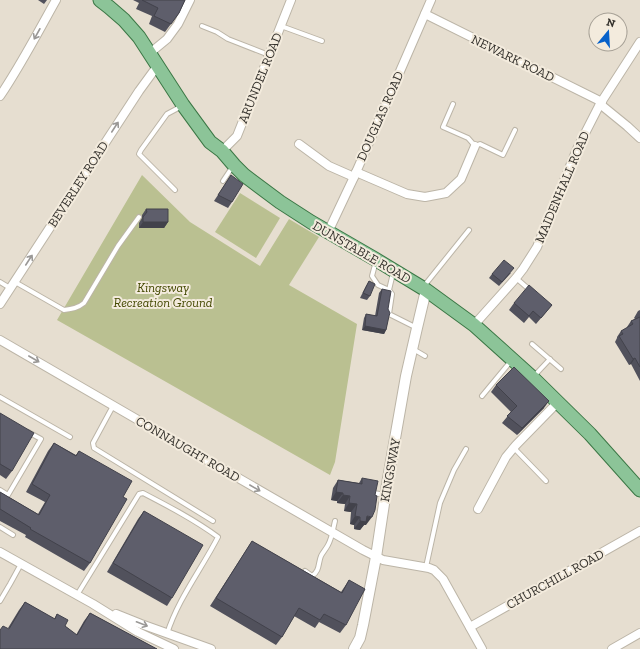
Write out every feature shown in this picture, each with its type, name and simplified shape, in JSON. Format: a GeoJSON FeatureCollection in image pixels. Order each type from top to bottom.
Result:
{"type":"FeatureCollection","features":[{"type":"Feature","properties":{"kind":"main road","name":"DUNSTABLE ROAD"},"geometry":{"type":"LineString","coordinates":[[100,0],[124,20],[139,37],[183,105],[210,142],[222,151],[244,175],[280,202],[394,270],[474,324],[558,402],[590,434],[640,490]]}},
{"type":"Feature","properties":{"kind":"street"},"geometry":{"type":"LineString","coordinates":[[0,96],[32,44],[56,0]]}},
{"type":"Feature","properties":{"kind":"street"},"geometry":{"type":"LineString","coordinates":[[150,53],[166,39],[178,24],[190,0]]}},
{"type":"Feature","properties":{"kind":"street","name":"ARUNDEL ROAD"},"geometry":{"type":"LineString","coordinates":[[222,151],[237,136],[291,0]]}},
{"type":"Feature","properties":{"kind":"street","name":"DOUGLAS ROAD"},"geometry":{"type":"LineString","coordinates":[[328,232],[431,0]]}},
{"type":"Feature","properties":{"kind":"street","name":"NEWARK ROAD"},"geometry":{"type":"LineString","coordinates":[[425,14],[601,103],[640,138]]}},
{"type":"Feature","properties":{"kind":"street","name":"MAIDENHALL ROAD"},"geometry":{"type":"LineString","coordinates":[[474,324],[516,278],[537,247],[577,149],[601,103],[640,42]]}},
{"type":"Feature","properties":{"kind":"street","name":"BEVERLEY ROAD"},"geometry":{"type":"LineString","coordinates":[[0,304],[139,91],[158,65]]}},
{"type":"Feature","properties":{"kind":"street"},"geometry":{"type":"LineString","coordinates":[[299,144],[329,166],[355,174],[407,194],[425,197],[446,193],[461,179],[475,146]]}},
{"type":"Feature","properties":{"kind":"street","name":"KINGSWAY"},"geometry":{"type":"LineString","coordinates":[[354,649],[360,638],[363,626],[406,376],[424,289]]}},
{"type":"Feature","properties":{"kind":"street","name":"CONNAUGHT ROAD"},"geometry":{"type":"LineString","coordinates":[[0,340],[376,557],[383,560],[426,567]]}},
{"type":"Feature","properties":{"kind":"street"},"geometry":{"type":"LineString","coordinates":[[478,509],[506,457],[558,402]]}},
{"type":"Feature","properties":{"kind":"street","name":"CHURCHILL ROAD"},"geometry":{"type":"LineString","coordinates":[[470,627],[640,531]]}},
{"type":"Feature","properties":{"kind":"street"},"geometry":{"type":"LineString","coordinates":[[0,552],[93,604],[138,632],[170,648]]}},
{"type":"Feature","properties":{"kind":"street"},"geometry":{"type":"LineString","coordinates":[[426,567],[434,570],[443,580],[482,649]]}},
{"type":"Feature","properties":{"kind":"street"},"geometry":{"type":"LineString","coordinates":[[93,604],[167,634],[211,649]]}},
{"type":"Feature","properties":{"kind":"street"},"geometry":{"type":"LineString","coordinates":[[612,649],[640,633]]}},
{"type":"Feature","properties":{"kind":"lane"},"geometry":{"type":"LineString","coordinates":[[202,26],[217,32],[228,39],[270,55]]}},
{"type":"Feature","properties":{"kind":"lane"},"geometry":{"type":"LineString","coordinates":[[281,26],[322,41]]}},
{"type":"Feature","properties":{"kind":"lane"},"geometry":{"type":"LineString","coordinates":[[453,104],[443,127],[468,138],[475,146],[480,144],[503,155],[515,130]]}},
{"type":"Feature","properties":{"kind":"lane"},"geometry":{"type":"LineString","coordinates":[[175,190],[139,154],[168,114],[183,105]]}},
{"type":"Feature","properties":{"kind":"lane"},"geometry":{"type":"LineString","coordinates":[[224,181],[234,165]]}},
{"type":"Feature","properties":{"kind":"lane"},"geometry":{"type":"LineString","coordinates":[[0,282],[12,285],[64,310],[79,307],[84,303],[118,246],[139,217]]}},
{"type":"Feature","properties":{"kind":"lane"},"geometry":{"type":"LineString","coordinates":[[424,289],[469,230]]}},
{"type":"Feature","properties":{"kind":"lane"},"geometry":{"type":"LineString","coordinates":[[376,260],[372,276],[378,285],[389,290],[392,294],[389,314],[417,328]]}},
{"type":"Feature","properties":{"kind":"lane"},"geometry":{"type":"LineString","coordinates":[[389,290],[394,270]]}},
{"type":"Feature","properties":{"kind":"lane"},"geometry":{"type":"LineString","coordinates":[[516,278],[533,293]]}},
{"type":"Feature","properties":{"kind":"lane"},"geometry":{"type":"LineString","coordinates":[[532,344],[561,369]]}},
{"type":"Feature","properties":{"kind":"lane"},"geometry":{"type":"LineString","coordinates":[[412,349],[425,356]]}},
{"type":"Feature","properties":{"kind":"lane"},"geometry":{"type":"LineString","coordinates":[[482,396],[512,359]]}},
{"type":"Feature","properties":{"kind":"lane"},"geometry":{"type":"LineString","coordinates":[[533,378],[550,359]]}},
{"type":"Feature","properties":{"kind":"lane"},"geometry":{"type":"LineString","coordinates":[[0,397],[70,438]]}},
{"type":"Feature","properties":{"kind":"lane"},"geometry":{"type":"LineString","coordinates":[[113,406],[93,443],[94,448],[214,521]]}},
{"type":"Feature","properties":{"kind":"lane"},"geometry":{"type":"LineString","coordinates":[[0,490],[8,495],[40,439],[27,431]]}},
{"type":"Feature","properties":{"kind":"lane"},"geometry":{"type":"LineString","coordinates":[[514,448],[546,481]]}},
{"type":"Feature","properties":{"kind":"lane"},"geometry":{"type":"LineString","coordinates":[[426,567],[440,503],[454,470],[466,449]]}},
{"type":"Feature","properties":{"kind":"lane"},"geometry":{"type":"LineString","coordinates":[[77,595],[138,494],[143,493],[162,502],[218,538],[181,601],[170,622],[167,634]]}},
{"type":"Feature","properties":{"kind":"lane"},"geometry":{"type":"LineString","coordinates":[[374,493],[385,495]]}},
{"type":"Feature","properties":{"kind":"lane"},"geometry":{"type":"LineString","coordinates":[[299,568],[312,576],[315,574],[318,570],[321,556],[328,544],[335,521]]}},
{"type":"Feature","properties":{"kind":"lane"},"geometry":{"type":"LineString","coordinates":[[0,527],[14,535]]}},
{"type":"Feature","properties":{"kind":"lane"},"geometry":{"type":"LineString","coordinates":[[0,601],[21,564]]}},
{"type":"Feature","properties":{"kind":"lane"},"geometry":{"type":"LineString","coordinates":[[0,590],[5,593]]}},
{"type":"Feature","properties":{"kind":"green space","name":"Kingsway Recreation Ground"},"geometry":{"type":"Polygon","coordinates":[[[142,175],[190,222],[260,266],[289,219],[319,237],[289,285],[357,324],[335,462],[330,475],[57,320],[142,175]]]}},
{"type":"Feature","properties":{"kind":"green space"},"geometry":{"type":"Polygon","coordinates":[[[240,193],[280,218],[256,258],[215,232],[240,193]]]}},
{"type":"Feature","properties":{"kind":"building"},"geometry":{"type":"Polygon","coordinates":[[[142,0],[185,0],[179,13],[171,24],[154,16],[158,8],[142,0]]]}},
{"type":"Feature","properties":{"kind":"building"},"geometry":{"type":"Polygon","coordinates":[[[231,175],[243,184],[232,202],[218,195],[231,175]]]}},
{"type":"Feature","properties":{"kind":"building"},"geometry":{"type":"Polygon","coordinates":[[[146,209],[168,209],[168,222],[143,222],[143,217],[147,212],[146,209]]]}},
{"type":"Feature","properties":{"kind":"building"},"geometry":{"type":"Polygon","coordinates":[[[504,260],[514,268],[502,282],[492,274],[504,260]]]}},
{"type":"Feature","properties":{"kind":"building"},"geometry":{"type":"Polygon","coordinates":[[[369,281],[375,284],[370,296],[363,293],[369,281]]]}},
{"type":"Feature","properties":{"kind":"building"},"geometry":{"type":"Polygon","coordinates":[[[529,285],[552,305],[541,318],[533,311],[529,316],[514,303],[529,285]]]}},
{"type":"Feature","properties":{"kind":"building"},"geometry":{"type":"Polygon","coordinates":[[[382,289],[391,291],[388,309],[390,313],[386,330],[365,326],[366,314],[377,316],[382,289]]]}},
{"type":"Feature","properties":{"kind":"building"},"geometry":{"type":"Polygon","coordinates":[[[640,317],[640,367],[635,358],[633,359],[619,336],[623,334],[621,331],[633,324],[631,321],[640,317]]]}},
{"type":"Feature","properties":{"kind":"building"},"geometry":{"type":"Polygon","coordinates":[[[514,367],[549,401],[522,428],[507,416],[517,406],[496,385],[514,367]]]}},
{"type":"Feature","properties":{"kind":"building"},"geometry":{"type":"Polygon","coordinates":[[[0,413],[34,433],[12,471],[0,464],[0,413]]]}},
{"type":"Feature","properties":{"kind":"building"},"geometry":{"type":"Polygon","coordinates":[[[54,443],[76,456],[79,451],[132,481],[123,497],[127,499],[90,563],[30,529],[31,528],[0,509],[0,492],[39,515],[50,495],[32,484],[54,443]]]}},
{"type":"Feature","properties":{"kind":"building"},"geometry":{"type":"Polygon","coordinates":[[[362,478],[378,481],[375,495],[377,496],[375,510],[372,517],[367,516],[366,522],[360,521],[360,517],[355,516],[357,504],[349,503],[350,496],[336,492],[338,480],[362,484],[362,478]]]}},
{"type":"Feature","properties":{"kind":"building"},"geometry":{"type":"Polygon","coordinates":[[[144,511],[203,545],[172,598],[113,563],[144,511]]]}},
{"type":"Feature","properties":{"kind":"building"},"geometry":{"type":"Polygon","coordinates":[[[252,541],[342,593],[349,580],[365,589],[346,625],[324,614],[320,620],[299,608],[282,637],[216,598],[252,541]]]}},
{"type":"Feature","properties":{"kind":"building"},"geometry":{"type":"Polygon","coordinates":[[[25,602],[55,619],[57,614],[68,620],[65,626],[77,635],[90,613],[157,649],[0,649],[0,630],[3,626],[9,629],[25,602]]]}}]}
